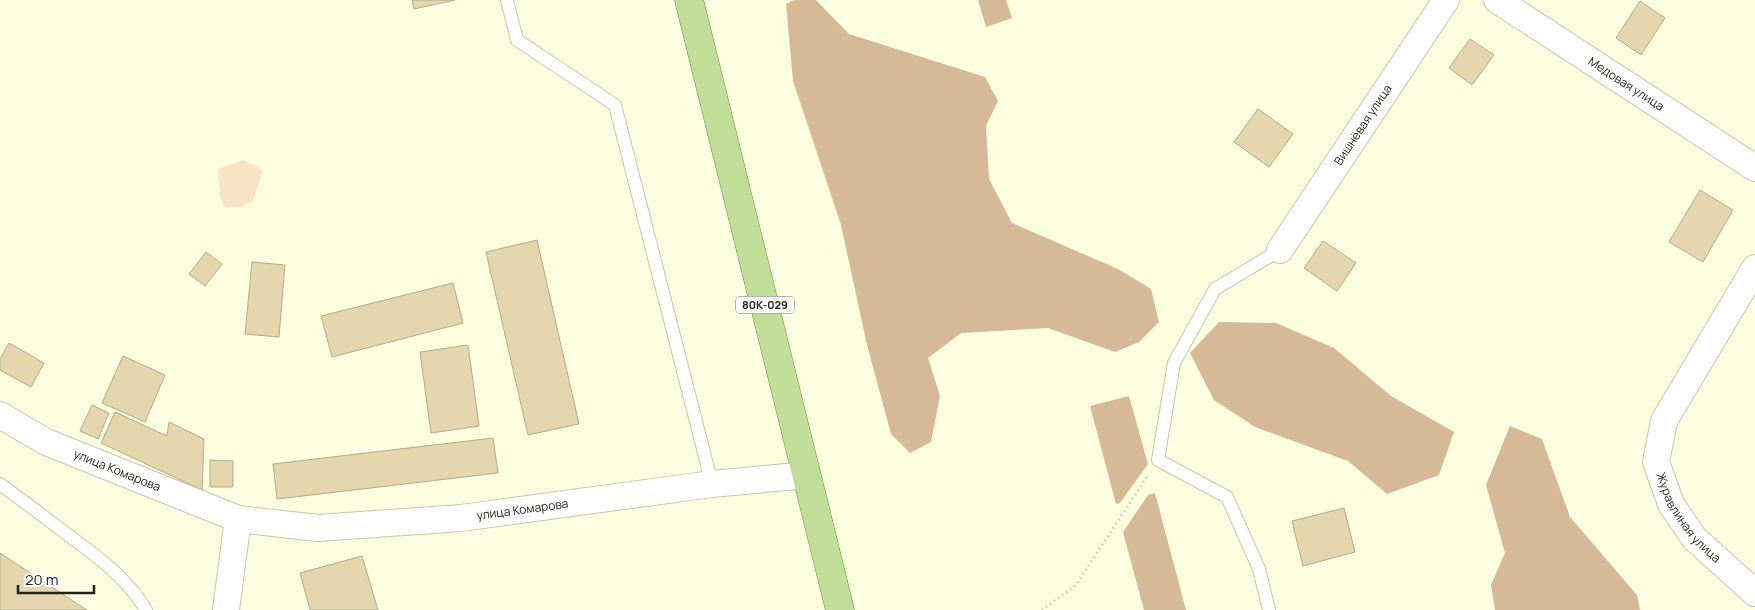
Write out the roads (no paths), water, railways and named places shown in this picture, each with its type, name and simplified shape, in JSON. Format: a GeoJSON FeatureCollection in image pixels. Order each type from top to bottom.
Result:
{"type":"FeatureCollection","features":[{"type":"Feature","properties":{"kind":"main road","name":"80К-029"},"geometry":{"type":"LineString","coordinates":[[689,0],[840,610]]}},
{"type":"Feature","properties":{"kind":"street","name":"Вишнёвая улица"},"geometry":{"type":"LineString","coordinates":[[1280,250],[1446,0]]}},
{"type":"Feature","properties":{"kind":"street","name":"Медовая улица"},"geometry":{"type":"LineString","coordinates":[[1497,0],[1755,168]]}},
{"type":"Feature","properties":{"kind":"street","name":"Журавлиная улица"},"geometry":{"type":"LineString","coordinates":[[1755,268],[1664,421],[1656,462],[1670,504],[1694,538],[1755,592]]}},
{"type":"Feature","properties":{"kind":"street","name":"улица Комарова"},"geometry":{"type":"LineString","coordinates":[[0,415],[46,442],[238,519],[318,528],[451,519],[712,484],[806,475]]}},
{"type":"Feature","properties":{"kind":"street"},"geometry":{"type":"LineString","coordinates":[[226,610],[238,519]]}},
{"type":"Feature","properties":{"kind":"lane"},"geometry":{"type":"LineString","coordinates":[[507,0],[517,40],[615,105],[712,484]]}},
{"type":"Feature","properties":{"kind":"lane"},"geometry":{"type":"LineString","coordinates":[[1269,610],[1259,569],[1227,497],[1158,460],[1174,363],[1215,289],[1280,250]]}},
{"type":"Feature","properties":{"kind":"lane"},"geometry":{"type":"LineString","coordinates":[[0,484],[104,562],[123,579],[140,599],[146,610]]}}]}
